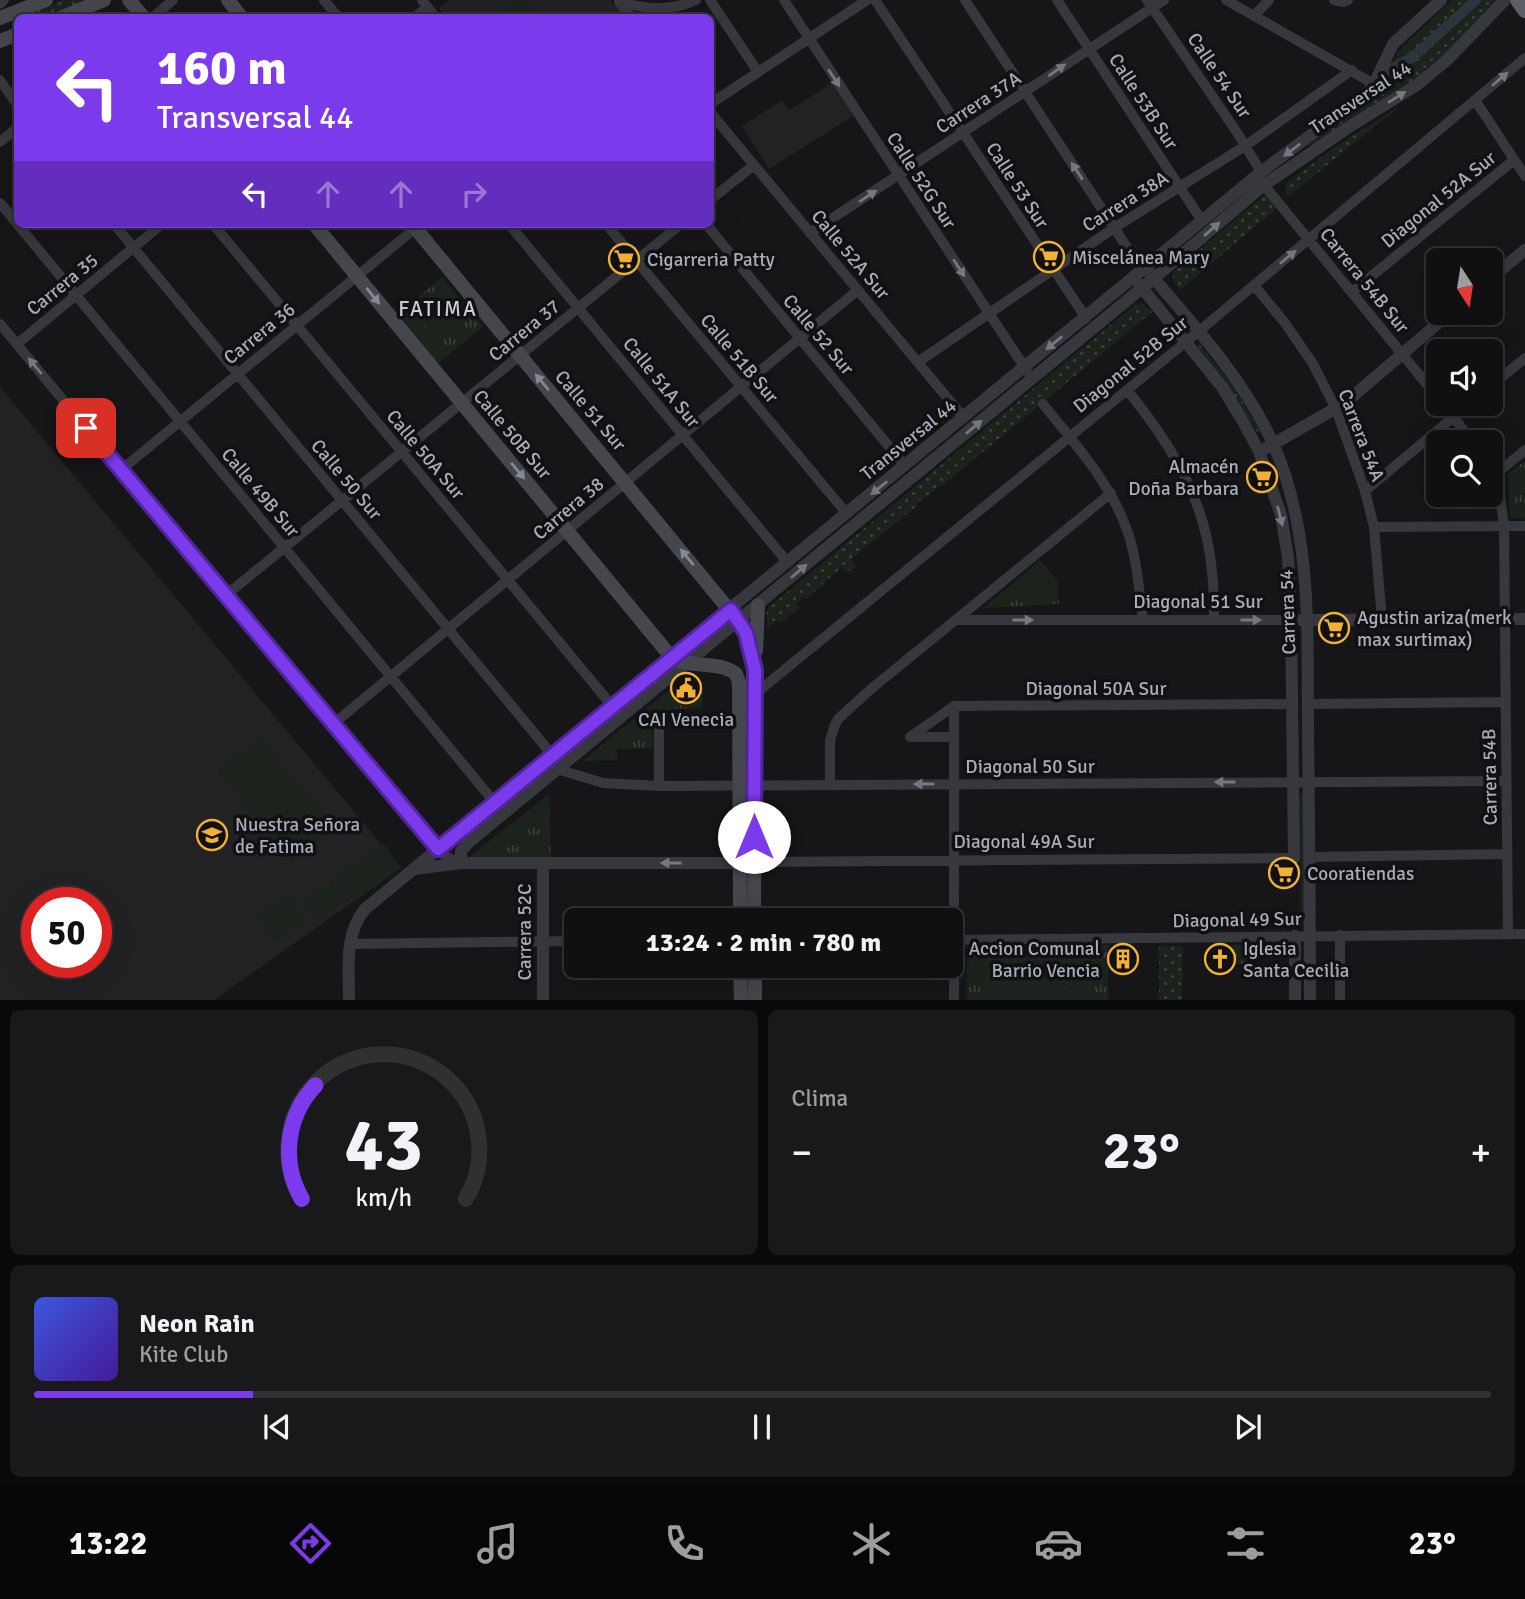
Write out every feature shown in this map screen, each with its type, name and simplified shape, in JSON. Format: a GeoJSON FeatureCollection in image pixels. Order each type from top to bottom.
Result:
{"type":"FeatureCollection","features":[{"type":"Feature","properties":{"kind":"highway"},"geometry":{"type":"LineString","coordinates":[[1518,0],[1525,10]]}},
{"type":"Feature","properties":{"kind":"main road"},"geometry":{"type":"LineString","coordinates":[[70,14],[104,0]]}},
{"type":"Feature","properties":{"kind":"main road"},"geometry":{"type":"LineString","coordinates":[[129,0],[141,14]]}},
{"type":"Feature","properties":{"kind":"main road"},"geometry":{"type":"LineString","coordinates":[[228,0],[239,14]]}},
{"type":"Feature","properties":{"kind":"main road"},"geometry":{"type":"LineString","coordinates":[[0,18],[42,1]]}},
{"type":"Feature","properties":{"kind":"main road","name":"Calle 50B Sur"},"geometry":{"type":"LineString","coordinates":[[317,228],[567,531],[679,660]]}},
{"type":"Feature","properties":{"kind":"main road","name":"Calle 51 Sur"},"geometry":{"type":"LineString","coordinates":[[418,228],[735,615],[749,640],[755,670]]}},
{"type":"Feature","properties":{"kind":"main road"},"geometry":{"type":"LineString","coordinates":[[741,908],[755,785],[758,605]]}},
{"type":"Feature","properties":{"kind":"main road"},"geometry":{"type":"LineString","coordinates":[[679,660],[730,669],[738,678],[739,785],[753,908]]}},
{"type":"Feature","properties":{"kind":"main road"},"geometry":{"type":"LineString","coordinates":[[740,978],[741,1000]]}},
{"type":"Feature","properties":{"kind":"main road"},"geometry":{"type":"LineString","coordinates":[[755,978],[755,1000]]}},
{"type":"Feature","properties":{"kind":"street"},"geometry":{"type":"LineString","coordinates":[[0,4],[4,0]]}},
{"type":"Feature","properties":{"kind":"street"},"geometry":{"type":"LineString","coordinates":[[157,14],[173,0]]}},
{"type":"Feature","properties":{"kind":"street"},"geometry":{"type":"LineString","coordinates":[[324,0],[336,14]]}},
{"type":"Feature","properties":{"kind":"street"},"geometry":{"type":"LineString","coordinates":[[618,1],[653,9],[668,9],[696,0]]}},
{"type":"Feature","properties":{"kind":"street"},"geometry":{"type":"LineString","coordinates":[[710,0],[758,72]]}},
{"type":"Feature","properties":{"kind":"street","name":"Calle 52G Sur"},"geometry":{"type":"LineString","coordinates":[[784,0],[1028,373]]}},
{"type":"Feature","properties":{"kind":"street"},"geometry":{"type":"LineString","coordinates":[[714,101],[867,0]]}},
{"type":"Feature","properties":{"kind":"street","name":"Calle 53 Sur"},"geometry":{"type":"LineString","coordinates":[[875,0],[1086,318]]}},
{"type":"Feature","properties":{"kind":"street"},"geometry":{"type":"LineString","coordinates":[[965,0],[1146,274]]}},
{"type":"Feature","properties":{"kind":"street","name":"Calle 53B Sur"},"geometry":{"type":"LineString","coordinates":[[1057,0],[1202,221]]}},
{"type":"Feature","properties":{"kind":"street","name":"Carrera 37A"},"geometry":{"type":"LineString","coordinates":[[810,233],[1026,93],[1150,4],[1164,0]]}},
{"type":"Feature","properties":{"kind":"street"},"geometry":{"type":"LineString","coordinates":[[1226,0],[1374,85]]}},
{"type":"Feature","properties":{"kind":"street"},"geometry":{"type":"LineString","coordinates":[[1240,8],[1249,0]]}},
{"type":"Feature","properties":{"kind":"street"},"geometry":{"type":"LineString","coordinates":[[1254,16],[1269,0]]}},
{"type":"Feature","properties":{"kind":"street"},"geometry":{"type":"LineString","coordinates":[[1334,0],[1348,0]]}},
{"type":"Feature","properties":{"kind":"street","name":"Transversal 44"},"geometry":{"type":"LineString","coordinates":[[735,615],[758,605],[1028,373],[1086,318],[1146,274],[1366,94],[1374,85],[1393,44],[1441,0]]}},
{"type":"Feature","properties":{"kind":"street","name":"Transversal 44"},"geometry":{"type":"LineString","coordinates":[[461,863],[461,851],[469,842],[679,660],[735,615],[788,563],[905,466],[964,418],[1141,289],[1146,274],[1202,221],[1263,178],[1417,85],[1447,60],[1505,0]]}},
{"type":"Feature","properties":{"kind":"street","name":"Calle 54 Sur"},"geometry":{"type":"LineString","coordinates":[[1150,4],[1245,146],[1263,178]]}},
{"type":"Feature","properties":{"kind":"street","name":"Diagonal 52B Sur"},"geometry":{"type":"LineString","coordinates":[[755,694],[1186,342],[1525,58]]}},
{"type":"Feature","properties":{"kind":"street","name":"Carrera 38A"},"geometry":{"type":"LineString","coordinates":[[918,362],[1114,228],[1245,146],[1352,71]]}},
{"type":"Feature","properties":{"kind":"street"},"geometry":{"type":"LineString","coordinates":[[0,80],[14,100]]}},
{"type":"Feature","properties":{"kind":"street"},"geometry":{"type":"LineString","coordinates":[[1475,100],[1525,176]]}},
{"type":"Feature","properties":{"kind":"street","name":"Calle 52A Sur"},"geometry":{"type":"LineString","coordinates":[[714,117],[964,418]]}},
{"type":"Feature","properties":{"kind":"street"},"geometry":{"type":"LineString","coordinates":[[0,142],[14,130]]}},
{"type":"Feature","properties":{"kind":"street","name":"Diagonal 52A Sur"},"geometry":{"type":"LineString","coordinates":[[1352,292],[1514,160]]}},
{"type":"Feature","properties":{"kind":"street"},"geometry":{"type":"LineString","coordinates":[[714,197],[754,165]]}},
{"type":"Feature","properties":{"kind":"street","name":"Carrera 54B Sur"},"geometry":{"type":"LineString","coordinates":[[1263,178],[1426,383]]}},
{"type":"Feature","properties":{"kind":"street","name":"Calle 49B Sur"},"geometry":{"type":"LineString","coordinates":[[0,204],[14,221]]}},
{"type":"Feature","properties":{"kind":"street","name":"Calle 49B Sur"},"geometry":{"type":"LineString","coordinates":[[20,228],[495,803]]}},
{"type":"Feature","properties":{"kind":"street","name":"Calle 50 Sur"},"geometry":{"type":"LineString","coordinates":[[117,228],[553,755]]}},
{"type":"Feature","properties":{"kind":"street","name":"Carrera 35"},"geometry":{"type":"LineString","coordinates":[[17,344],[157,228]]}},
{"type":"Feature","properties":{"kind":"street","name":"Calle 50A Sur"},"geometry":{"type":"LineString","coordinates":[[216,228],[612,707]]}},
{"type":"Feature","properties":{"kind":"street","name":"Carrera 36"},"geometry":{"type":"LineString","coordinates":[[121,470],[413,228]]}},
{"type":"Feature","properties":{"kind":"street","name":"Calle 51A Sur"},"geometry":{"type":"LineString","coordinates":[[512,228],[788,563]]}},
{"type":"Feature","properties":{"kind":"street","name":"Calle 51B Sur"},"geometry":{"type":"LineString","coordinates":[[609,228],[847,514]]}},
{"type":"Feature","properties":{"kind":"street","name":"Carrera 37"},"geometry":{"type":"LineString","coordinates":[[225,596],[676,228]]}},
{"type":"Feature","properties":{"kind":"street","name":"Calle 52 Sur"},"geometry":{"type":"LineString","coordinates":[[709,228],[905,466]]}},
{"type":"Feature","properties":{"kind":"street"},"geometry":{"type":"LineString","coordinates":[[1503,268],[1525,250]]}},
{"type":"Feature","properties":{"kind":"street","name":"Carrera 54"},"geometry":{"type":"LineString","coordinates":[[1146,274],[1198,332],[1236,379],[1257,411],[1273,444],[1300,531],[1307,620],[1310,1000]]}},
{"type":"Feature","properties":{"kind":"street","name":"Carrera 54A"},"geometry":{"type":"LineString","coordinates":[[1254,285],[1285,323],[1336,410],[1365,491],[1374,527],[1382,620]]}},
{"type":"Feature","properties":{"kind":"street","name":"Carrera 54"},"geometry":{"type":"LineString","coordinates":[[1141,289],[1222,387],[1259,451],[1281,515],[1292,620],[1294,858]]}},
{"type":"Feature","properties":{"kind":"street","name":"Carrera 38"},"geometry":{"type":"LineString","coordinates":[[332,725],[858,290]]}},
{"type":"Feature","properties":{"kind":"street"},"geometry":{"type":"LineString","coordinates":[[0,324],[438,849],[447,857],[461,863]]}},
{"type":"Feature","properties":{"kind":"street"},"geometry":{"type":"LineString","coordinates":[[1259,451],[1336,410],[1434,326]]}},
{"type":"Feature","properties":{"kind":"street"},"geometry":{"type":"LineString","coordinates":[[1503,376],[1525,358]]}},
{"type":"Feature","properties":{"kind":"street"},"geometry":{"type":"LineString","coordinates":[[1127,390],[1159,429],[1189,485],[1202,520],[1212,570],[1214,620]]}},
{"type":"Feature","properties":{"kind":"street"},"geometry":{"type":"LineString","coordinates":[[1043,404],[1111,493],[1127,531],[1137,570],[1143,620]]}},
{"type":"Feature","properties":{"kind":"street"},"geometry":{"type":"LineString","coordinates":[[1365,491],[1454,417],[1464,430]]}},
{"type":"Feature","properties":{"kind":"street"},"geometry":{"type":"LineString","coordinates":[[1503,464],[1525,450]]}},
{"type":"Feature","properties":{"kind":"street"},"geometry":{"type":"LineString","coordinates":[[830,785],[830,740],[838,719],[1111,493]]}},
{"type":"Feature","properties":{"kind":"street"},"geometry":{"type":"LineString","coordinates":[[1501,507],[1504,526],[1505,620]]}},
{"type":"Feature","properties":{"kind":"street"},"geometry":{"type":"LineString","coordinates":[[1374,527],[1525,526]]}},
{"type":"Feature","properties":{"kind":"street","name":"Diagonal 51 Sur"},"geometry":{"type":"LineString","coordinates":[[955,620],[1525,619]]}},
{"type":"Feature","properties":{"kind":"street","name":"Carrera 54B"},"geometry":{"type":"LineString","coordinates":[[1505,620],[1508,934]]}},
{"type":"Feature","properties":{"kind":"street","name":"Transversal 44"},"geometry":{"type":"LineString","coordinates":[[349,944],[360,916],[382,895],[612,707],[679,660]]}},
{"type":"Feature","properties":{"kind":"street"},"geometry":{"type":"LineString","coordinates":[[1308,704],[1506,702]]}},
{"type":"Feature","properties":{"kind":"street","name":"Diagonal 50A Sur"},"geometry":{"type":"LineString","coordinates":[[954,706],[1292,704]]}},
{"type":"Feature","properties":{"kind":"street"},"geometry":{"type":"LineString","coordinates":[[954,706],[910,737],[954,737]]}},
{"type":"Feature","properties":{"kind":"street"},"geometry":{"type":"LineString","coordinates":[[952,908],[954,706]]}},
{"type":"Feature","properties":{"kind":"street"},"geometry":{"type":"LineString","coordinates":[[659,731],[659,786]]}},
{"type":"Feature","properties":{"kind":"street","name":"Diagonal 50 Sur"},"geometry":{"type":"LineString","coordinates":[[556,769],[603,783],[659,786],[1506,781]]}},
{"type":"Feature","properties":{"kind":"street"},"geometry":{"type":"LineString","coordinates":[[1309,857],[1507,854]]}},
{"type":"Feature","properties":{"kind":"street","name":"Diagonal 49A Sur"},"geometry":{"type":"LineString","coordinates":[[414,869],[461,863],[1294,858]]}},
{"type":"Feature","properties":{"kind":"street","name":"Carrera 52C"},"geometry":{"type":"LineString","coordinates":[[543,863],[543,1000]]}},
{"type":"Feature","properties":{"kind":"street","name":"Diagonal 49 Sur"},"geometry":{"type":"LineString","coordinates":[[963,940],[1525,934]]}},
{"type":"Feature","properties":{"kind":"street"},"geometry":{"type":"LineString","coordinates":[[1340,935],[1340,1000]]}},
{"type":"Feature","properties":{"kind":"street"},"geometry":{"type":"LineString","coordinates":[[1295,936],[1295,1000]]}},
{"type":"Feature","properties":{"kind":"street"},"geometry":{"type":"LineString","coordinates":[[349,1000],[349,944],[564,941]]}},
{"type":"Feature","properties":{"kind":"street"},"geometry":{"type":"LineString","coordinates":[[953,978],[954,1000]]}},
{"type":"Feature","properties":{"kind":"shaded area"},"geometry":{"type":"Polygon","coordinates":[[[449,0],[610,0],[622,14],[444,14],[439,8],[449,0]]]}},
{"type":"Feature","properties":{"kind":"shaded area"},"geometry":{"type":"Polygon","coordinates":[[[834,82],[855,115],[769,169],[742,126],[782,100],[789,110],[834,82]]]}},
{"type":"Feature","properties":{"kind":"shaded area"},"geometry":{"type":"Polygon","coordinates":[[[0,387],[401,868],[214,1000],[0,1000],[0,387]]]}},
{"type":"Feature","properties":{"kind":"green space"},"geometry":{"type":"Polygon","coordinates":[[[62,0],[90,0],[55,14],[29,14],[62,0]]]}},
{"type":"Feature","properties":{"kind":"green space"},"geometry":{"type":"Polygon","coordinates":[[[512,0],[527,0],[536,10],[531,14],[494,14],[512,0]]]}},
{"type":"Feature","properties":{"kind":"green space"},"geometry":{"type":"Polygon","coordinates":[[[1452,0],[1497,0],[1420,76],[1311,146],[1310,144],[1376,96],[1398,52],[1452,0]]]}},
{"type":"Feature","properties":{"kind":"green space"},"geometry":{"type":"Polygon","coordinates":[[[1400,106],[1288,197],[1285,191],[1287,182],[1335,147],[1400,106]]]}},
{"type":"Feature","properties":{"kind":"green space"},"geometry":{"type":"Polygon","coordinates":[[[1266,194],[1277,208],[1180,290],[1173,281],[1173,272],[1266,194]]]}},
{"type":"Feature","properties":{"kind":"green space"},"geometry":{"type":"Polygon","coordinates":[[[442,277],[483,327],[438,363],[398,314],[442,277]]]}},
{"type":"Feature","properties":{"kind":"green space"},"geometry":{"type":"Polygon","coordinates":[[[449,287],[464,305],[431,333],[415,315],[449,287]]]}},
{"type":"Feature","properties":{"kind":"green space"},"geometry":{"type":"Polygon","coordinates":[[[1141,303],[1152,312],[851,559],[856,566],[847,573],[841,568],[806,599],[804,597],[796,604],[799,608],[780,623],[777,620],[768,628],[766,614],[769,607],[1136,304],[1141,303]]]}},
{"type":"Feature","properties":{"kind":"green space"},"geometry":{"type":"Polygon","coordinates":[[[1199,344],[1232,385],[1260,431],[1258,433],[1229,387],[1197,346],[1199,344]]]}},
{"type":"Feature","properties":{"kind":"green space"},"geometry":{"type":"Polygon","coordinates":[[[1525,461],[1525,518],[1510,519],[1508,474],[1525,461]]]}},
{"type":"Feature","properties":{"kind":"green space"},"geometry":{"type":"Polygon","coordinates":[[[1040,560],[1057,580],[1059,604],[984,608],[1040,560]]]}},
{"type":"Feature","properties":{"kind":"green space"},"geometry":{"type":"Polygon","coordinates":[[[1048,574],[1053,593],[1018,603],[1013,584],[1048,574]]]}},
{"type":"Feature","properties":{"kind":"green space"},"geometry":{"type":"Polygon","coordinates":[[[702,681],[702,708],[672,709],[672,716],[652,718],[653,748],[617,749],[617,760],[583,761],[675,685],[702,681]]]}},
{"type":"Feature","properties":{"kind":"green space"},"geometry":{"type":"Polygon","coordinates":[[[260,737],[334,828],[292,861],[218,771],[260,737]]]}},
{"type":"Feature","properties":{"kind":"green space"},"geometry":{"type":"Polygon","coordinates":[[[549,794],[551,857],[468,858],[549,794]]]}},
{"type":"Feature","properties":{"kind":"green space"},"geometry":{"type":"Polygon","coordinates":[[[1300,794],[1303,794],[1304,920],[1301,920],[1300,794]]]}},
{"type":"Feature","properties":{"kind":"green space"},"geometry":{"type":"Polygon","coordinates":[[[383,843],[401,868],[354,902],[336,878],[383,843]]]}},
{"type":"Feature","properties":{"kind":"green space"},"geometry":{"type":"Polygon","coordinates":[[[333,880],[347,900],[314,921],[301,901],[333,880]]]}},
{"type":"Feature","properties":{"kind":"green space"},"geometry":{"type":"Polygon","coordinates":[[[288,896],[306,921],[275,941],[258,916],[288,896]]]}},
{"type":"Feature","properties":{"kind":"green space"},"geometry":{"type":"Polygon","coordinates":[[[1108,945],[1108,1000],[967,1000],[967,946],[1108,945]]]}},
{"type":"Feature","properties":{"kind":"green space"},"geometry":{"type":"Polygon","coordinates":[[[1230,945],[1249,945],[1249,964],[1230,964],[1230,945]]]}},
{"type":"Feature","properties":{"kind":"green space"},"geometry":{"type":"Polygon","coordinates":[[[1159,946],[1183,946],[1182,1000],[1159,1000],[1159,946]]]}},
{"type":"Feature","properties":{"kind":"green space"},"geometry":{"type":"Polygon","coordinates":[[[1001,969],[1029,969],[1029,1000],[1001,1000],[1001,969]]]}},
{"type":"Feature","properties":{"kind":"green space"},"geometry":{"type":"Polygon","coordinates":[[[1036,969],[1064,969],[1064,1000],[1036,1000],[1036,969]]]}},
{"type":"Feature","properties":{"kind":"waterway"},"geometry":{"type":"LineString","coordinates":[[1389,70],[1413,57],[1476,0]]}},
{"type":"Feature","properties":{"kind":"place","name":"Miscelánea Mary"},"geometry":{"type":"Point","coordinates":[1049,257]}},
{"type":"Feature","properties":{"kind":"place","name":"Cigarreria Patty"},"geometry":{"type":"Point","coordinates":[624,259]}},
{"type":"Feature","properties":{"kind":"place","name":"Almacén Doña Barbara"},"geometry":{"type":"Point","coordinates":[1262,477]}},
{"type":"Feature","properties":{"kind":"place","name":"Agustin ariza(merk max surtimax)"},"geometry":{"type":"Point","coordinates":[1334,628]}},
{"type":"Feature","properties":{"kind":"place","name":"CAI Venecia"},"geometry":{"type":"Point","coordinates":[686,688]}},
{"type":"Feature","properties":{"kind":"place","name":"Nuestra Señora de Fatima"},"geometry":{"type":"Point","coordinates":[212,835]}},
{"type":"Feature","properties":{"kind":"place","name":"Cooratiendas"},"geometry":{"type":"Point","coordinates":[1284,873]}},
{"type":"Feature","properties":{"kind":"place","name":"Accion Comunal Barrio Vencia"},"geometry":{"type":"Point","coordinates":[1123,959]}},
{"type":"Feature","properties":{"kind":"place","name":"Iglesia Santa Cecilia"},"geometry":{"type":"Point","coordinates":[1220,959]}},
{"type":"Feature","properties":{"kind":"district","name":"FATIMA"},"geometry":{"type":"Point","coordinates":[438,309]}},
{"type":"Feature","properties":{"kind":"route"},"geometry":{"type":"LineString","coordinates":[[86,428],[438,849],[731,610],[746,633],[755,670],[754,837]]}}]}
